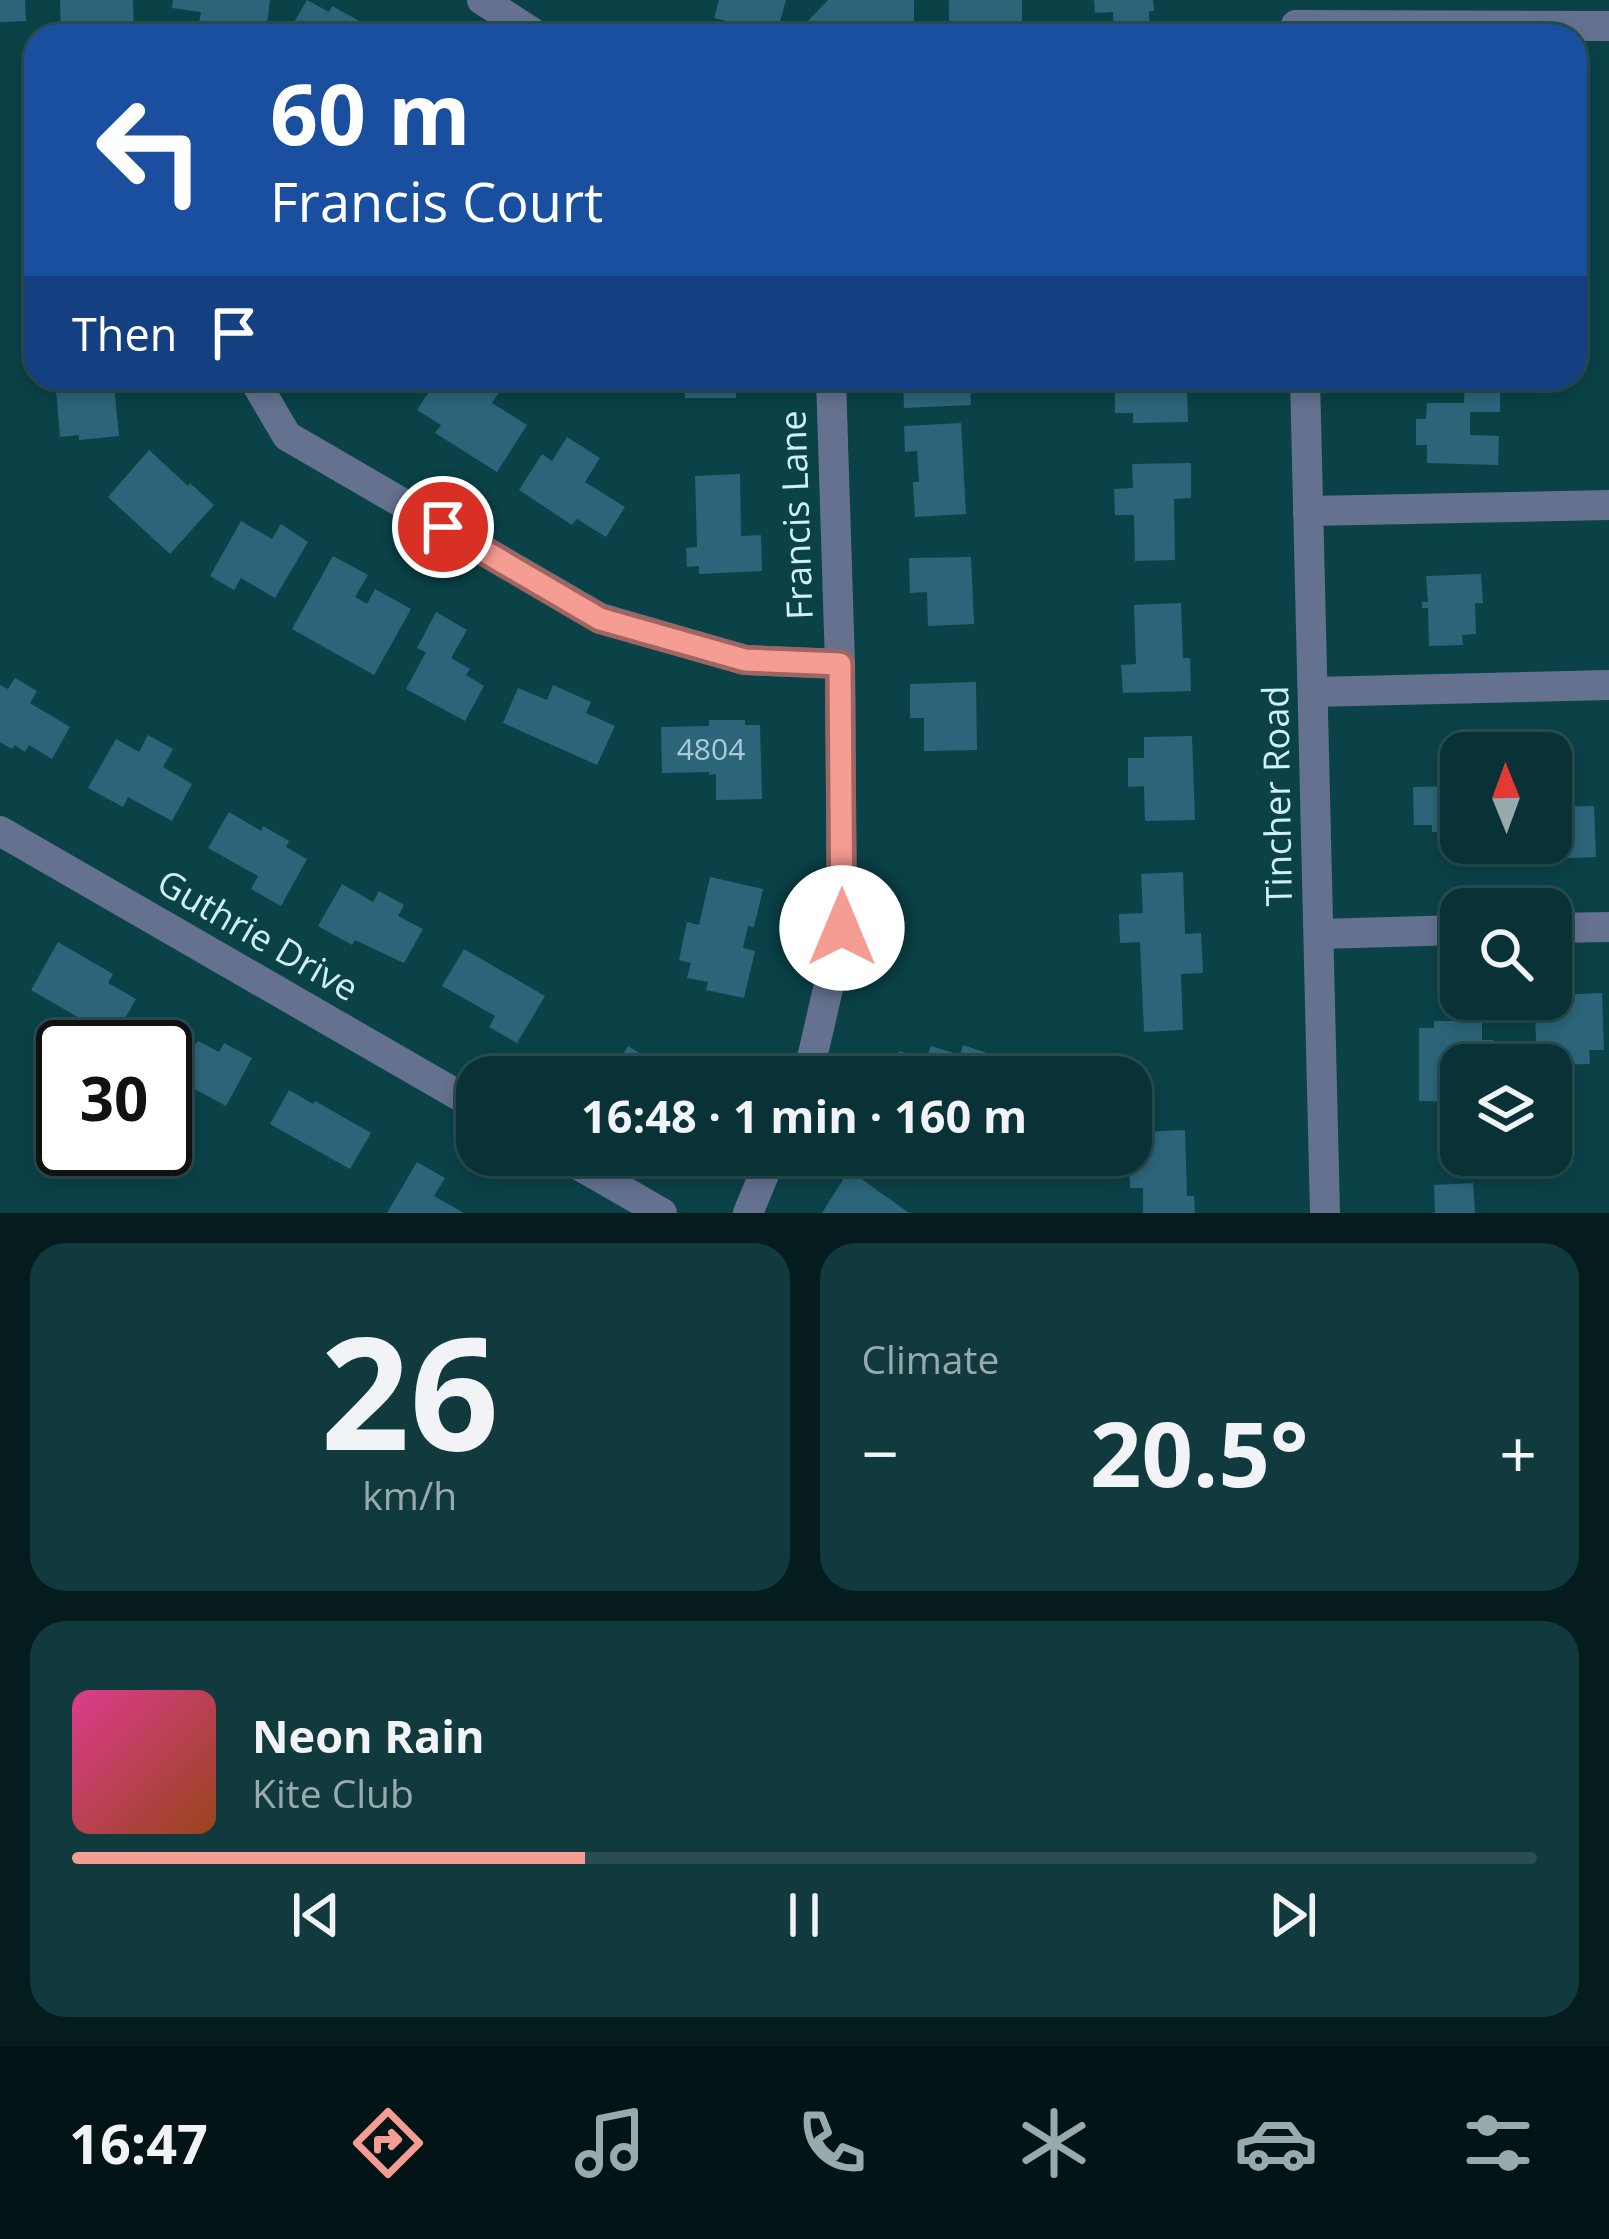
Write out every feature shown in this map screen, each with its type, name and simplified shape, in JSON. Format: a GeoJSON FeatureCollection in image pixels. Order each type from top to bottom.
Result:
{"type":"FeatureCollection","features":[{"type":"Feature","properties":{"kind":"street"},"geometry":{"type":"LineString","coordinates":[[482,0],[519,24]]}},
{"type":"Feature","properties":{"kind":"street"},"geometry":{"type":"LineString","coordinates":[[1296,20],[1549,13],[1609,26]]}},
{"type":"Feature","properties":{"kind":"street"},"geometry":{"type":"LineString","coordinates":[[260,390],[287,436],[600,619],[745,660],[840,664]]}},
{"type":"Feature","properties":{"kind":"street","name":"Francis Lane"},"geometry":{"type":"LineString","coordinates":[[812,1056],[842,928],[831,390]]}},
{"type":"Feature","properties":{"kind":"street","name":"Tincher Road"},"geometry":{"type":"LineString","coordinates":[[1305,390],[1324,1213]]}},
{"type":"Feature","properties":{"kind":"street"},"geometry":{"type":"LineString","coordinates":[[1308,511],[1609,506]]}},
{"type":"Feature","properties":{"kind":"street"},"geometry":{"type":"LineString","coordinates":[[1313,692],[1609,686]]}},
{"type":"Feature","properties":{"kind":"street","name":"Guthrie Drive"},"geometry":{"type":"LineString","coordinates":[[0,831],[456,1094]]}},
{"type":"Feature","properties":{"kind":"street"},"geometry":{"type":"LineString","coordinates":[[1572,928],[1609,927]]}},
{"type":"Feature","properties":{"kind":"street"},"geometry":{"type":"LineString","coordinates":[[1319,934],[1440,931]]}},
{"type":"Feature","properties":{"kind":"street"},"geometry":{"type":"LineString","coordinates":[[598,1176],[662,1213]]}},
{"type":"Feature","properties":{"kind":"street"},"geometry":{"type":"LineString","coordinates":[[748,1213],[763,1176]]}},
{"type":"Feature","properties":{"kind":"building"},"geometry":{"type":"Polygon","coordinates":[[[0,0],[25,0],[26,21],[0,22],[0,0]]]}},
{"type":"Feature","properties":{"kind":"building"},"geometry":{"type":"Polygon","coordinates":[[[60,0],[133,0],[134,24],[61,24],[60,0]]]}},
{"type":"Feature","properties":{"kind":"building"},"geometry":{"type":"Polygon","coordinates":[[[173,0],[270,0],[267,24],[199,23],[201,12],[172,8],[173,0]]]}},
{"type":"Feature","properties":{"kind":"building"},"geometry":{"type":"Polygon","coordinates":[[[307,0],[329,12],[332,6],[365,24],[293,24],[307,0]]]}},
{"type":"Feature","properties":{"kind":"building"},"geometry":{"type":"Polygon","coordinates":[[[719,0],[786,0],[779,24],[737,24],[714,18],[719,0]]]}},
{"type":"Feature","properties":{"kind":"building"},"geometry":{"type":"Polygon","coordinates":[[[828,0],[914,0],[914,24],[806,23],[828,0]]]}},
{"type":"Feature","properties":{"kind":"building"},"geometry":{"type":"Polygon","coordinates":[[[949,0],[1022,0],[1022,24],[949,24],[949,0]]]}},
{"type":"Feature","properties":{"kind":"building"},"geometry":{"type":"Polygon","coordinates":[[[1094,0],[1153,0],[1150,24],[1114,24],[1113,12],[1095,13],[1094,0]]]}},
{"type":"Feature","properties":{"kind":"building"},"geometry":{"type":"Polygon","coordinates":[[[56,390],[114,390],[119,436],[60,437],[56,390]]]}},
{"type":"Feature","properties":{"kind":"building"},"geometry":{"type":"Polygon","coordinates":[[[430,390],[500,390],[492,403],[527,425],[497,472],[435,433],[441,425],[417,410],[430,390]]]}},
{"type":"Feature","properties":{"kind":"building"},"geometry":{"type":"Polygon","coordinates":[[[685,390],[736,390],[736,398],[685,398],[685,390]]]}},
{"type":"Feature","properties":{"kind":"building"},"geometry":{"type":"Polygon","coordinates":[[[903,390],[970,390],[971,405],[904,408],[903,390]]]}},
{"type":"Feature","properties":{"kind":"building"},"geometry":{"type":"Polygon","coordinates":[[[1187,390],[1188,422],[1133,423],[1133,413],[1115,413],[1115,392],[1187,390]]]}},
{"type":"Feature","properties":{"kind":"building"},"geometry":{"type":"Polygon","coordinates":[[[1465,390],[1500,390],[1500,412],[1470,412],[1470,435],[1499,436],[1498,465],[1427,463],[1427,445],[1416,445],[1416,419],[1426,419],[1427,403],[1464,403],[1465,390]]]}},
{"type":"Feature","properties":{"kind":"building"},"geometry":{"type":"Polygon","coordinates":[[[961,423],[966,514],[915,517],[917,451],[905,452],[904,426],[961,423]]]}},
{"type":"Feature","properties":{"kind":"building"},"geometry":{"type":"Polygon","coordinates":[[[567,437],[600,458],[585,482],[625,507],[606,537],[577,519],[572,525],[519,490],[542,454],[552,461],[567,437]]]}},
{"type":"Feature","properties":{"kind":"building"},"geometry":{"type":"Polygon","coordinates":[[[149,450],[214,505],[170,554],[108,497],[149,450]]]}},
{"type":"Feature","properties":{"kind":"building"},"geometry":{"type":"Polygon","coordinates":[[[1191,463],[1191,498],[1174,499],[1175,560],[1135,561],[1134,515],[1115,515],[1114,489],[1133,488],[1132,464],[1191,463]]]}},
{"type":"Feature","properties":{"kind":"building"},"geometry":{"type":"Polygon","coordinates":[[[740,474],[741,536],[761,535],[762,571],[699,574],[699,566],[687,567],[686,548],[697,547],[695,476],[740,474]]]}},
{"type":"Feature","properties":{"kind":"building"},"geometry":{"type":"Polygon","coordinates":[[[241,521],[272,539],[281,524],[308,542],[275,598],[241,578],[234,590],[210,576],[241,521]]]}},
{"type":"Feature","properties":{"kind":"building"},"geometry":{"type":"Polygon","coordinates":[[[333,556],[368,575],[355,597],[367,604],[375,589],[411,609],[374,675],[292,629],[333,556]]]}},
{"type":"Feature","properties":{"kind":"building"},"geometry":{"type":"Polygon","coordinates":[[[971,557],[974,624],[928,626],[927,592],[910,593],[909,558],[971,557]]]}},
{"type":"Feature","properties":{"kind":"building"},"geometry":{"type":"Polygon","coordinates":[[[1481,574],[1483,603],[1475,603],[1476,634],[1462,635],[1463,645],[1429,646],[1428,608],[1422,608],[1422,602],[1428,602],[1426,576],[1481,574]]]}},
{"type":"Feature","properties":{"kind":"building"},"geometry":{"type":"Polygon","coordinates":[[[1181,603],[1183,658],[1190,658],[1191,691],[1123,693],[1121,665],[1136,664],[1134,605],[1181,603]]]}},
{"type":"Feature","properties":{"kind":"building"},"geometry":{"type":"Polygon","coordinates":[[[436,612],[467,630],[451,658],[470,669],[466,675],[484,686],[465,721],[406,689],[426,652],[417,648],[436,612]]]}},
{"type":"Feature","properties":{"kind":"building"},"geometry":{"type":"Polygon","coordinates":[[[15,678],[37,691],[30,703],[70,727],[52,759],[29,745],[25,752],[0,742],[0,685],[8,689],[15,678]]]}},
{"type":"Feature","properties":{"kind":"building"},"geometry":{"type":"Polygon","coordinates":[[[976,682],[977,750],[924,751],[924,718],[910,718],[910,684],[976,682]]]}},
{"type":"Feature","properties":{"kind":"building"},"geometry":{"type":"Polygon","coordinates":[[[553,685],[591,702],[586,713],[615,726],[597,765],[503,723],[518,688],[547,700],[553,685]]]}},
{"type":"Feature","properties":{"kind":"building"},"geometry":{"type":"Polygon","coordinates":[[[709,720],[760,725],[762,799],[716,800],[716,774],[709,772],[662,773],[661,727],[709,726],[709,720]]]}},
{"type":"Feature","properties":{"kind":"building"},"geometry":{"type":"Polygon","coordinates":[[[148,735],[173,749],[163,767],[192,784],[172,821],[128,797],[123,807],[88,788],[116,739],[139,752],[148,735]]]}},
{"type":"Feature","properties":{"kind":"building"},"geometry":{"type":"Polygon","coordinates":[[[1192,736],[1195,820],[1145,821],[1144,786],[1128,787],[1128,758],[1144,758],[1144,737],[1192,736]]]}},
{"type":"Feature","properties":{"kind":"building"},"geometry":{"type":"Polygon","coordinates":[[[1440,786],[1440,832],[1432,832],[1432,825],[1414,825],[1413,787],[1440,786]]]}},
{"type":"Feature","properties":{"kind":"building"},"geometry":{"type":"Polygon","coordinates":[[[1594,806],[1596,857],[1572,858],[1572,807],[1594,806]]]}},
{"type":"Feature","properties":{"kind":"building"},"geometry":{"type":"Polygon","coordinates":[[[229,812],[289,841],[286,847],[307,859],[281,906],[251,889],[258,876],[208,848],[229,812]]]}},
{"type":"Feature","properties":{"kind":"building"},"geometry":{"type":"Polygon","coordinates":[[[1183,872],[1185,934],[1201,933],[1203,973],[1181,974],[1183,1030],[1144,1032],[1140,942],[1120,943],[1119,914],[1143,913],[1141,874],[1183,872]]]}},
{"type":"Feature","properties":{"kind":"building"},"geometry":{"type":"Polygon","coordinates":[[[710,877],[763,889],[754,927],[748,926],[743,948],[755,951],[744,998],[706,990],[708,982],[687,978],[691,963],[679,960],[687,922],[699,925],[710,877]]]}},
{"type":"Feature","properties":{"kind":"building"},"geometry":{"type":"Polygon","coordinates":[[[342,884],[373,902],[379,891],[404,905],[398,916],[423,929],[404,963],[355,940],[352,945],[318,926],[342,884]]]}},
{"type":"Feature","properties":{"kind":"building"},"geometry":{"type":"Polygon","coordinates":[[[58,942],[113,974],[108,983],[136,999],[124,1020],[83,1020],[31,990],[58,942]]]}},
{"type":"Feature","properties":{"kind":"building"},"geometry":{"type":"Polygon","coordinates":[[[464,949],[545,996],[517,1043],[489,1027],[495,1016],[442,986],[464,949]]]}},
{"type":"Feature","properties":{"kind":"building"},"geometry":{"type":"Polygon","coordinates":[[[1602,993],[1604,1050],[1589,1050],[1590,1064],[1572,1064],[1572,1044],[1536,1044],[1535,1020],[1572,1020],[1572,994],[1602,993]]]}},
{"type":"Feature","properties":{"kind":"building"},"geometry":{"type":"Polygon","coordinates":[[[1482,1020],[1482,1040],[1493,1040],[1493,1044],[1440,1044],[1440,1102],[1419,1101],[1419,1028],[1434,1028],[1434,1021],[1482,1020]]]}},
{"type":"Feature","properties":{"kind":"building"},"geometry":{"type":"Polygon","coordinates":[[[198,1041],[219,1052],[224,1043],[252,1058],[226,1106],[192,1088],[192,1043],[198,1041]]]}},
{"type":"Feature","properties":{"kind":"building"},"geometry":{"type":"Polygon","coordinates":[[[963,1045],[993,1055],[927,1056],[931,1046],[960,1055],[963,1045]]]}},
{"type":"Feature","properties":{"kind":"building"},"geometry":{"type":"Polygon","coordinates":[[[628,1046],[644,1056],[622,1056],[628,1046]]]}},
{"type":"Feature","properties":{"kind":"building"},"geometry":{"type":"Polygon","coordinates":[[[289,1090],[371,1133],[350,1169],[270,1124],[289,1090]]]}},
{"type":"Feature","properties":{"kind":"building"},"geometry":{"type":"Polygon","coordinates":[[[1185,1130],[1187,1196],[1194,1196],[1195,1213],[1143,1213],[1143,1188],[1130,1188],[1130,1176],[1152,1176],[1152,1132],[1185,1130]]]}},
{"type":"Feature","properties":{"kind":"building"},"geometry":{"type":"Polygon","coordinates":[[[417,1162],[445,1178],[434,1196],[464,1213],[387,1213],[417,1162]]]}},
{"type":"Feature","properties":{"kind":"building"},"geometry":{"type":"Polygon","coordinates":[[[845,1176],[857,1176],[909,1213],[822,1213],[845,1176]]]}},
{"type":"Feature","properties":{"kind":"building"},"geometry":{"type":"Polygon","coordinates":[[[1473,1183],[1475,1213],[1435,1213],[1434,1185],[1473,1183]]]}},
{"type":"Feature","properties":{"kind":"route"},"geometry":{"type":"LineString","coordinates":[[443,527],[600,619],[745,660],[840,664],[842,928]]}}]}
